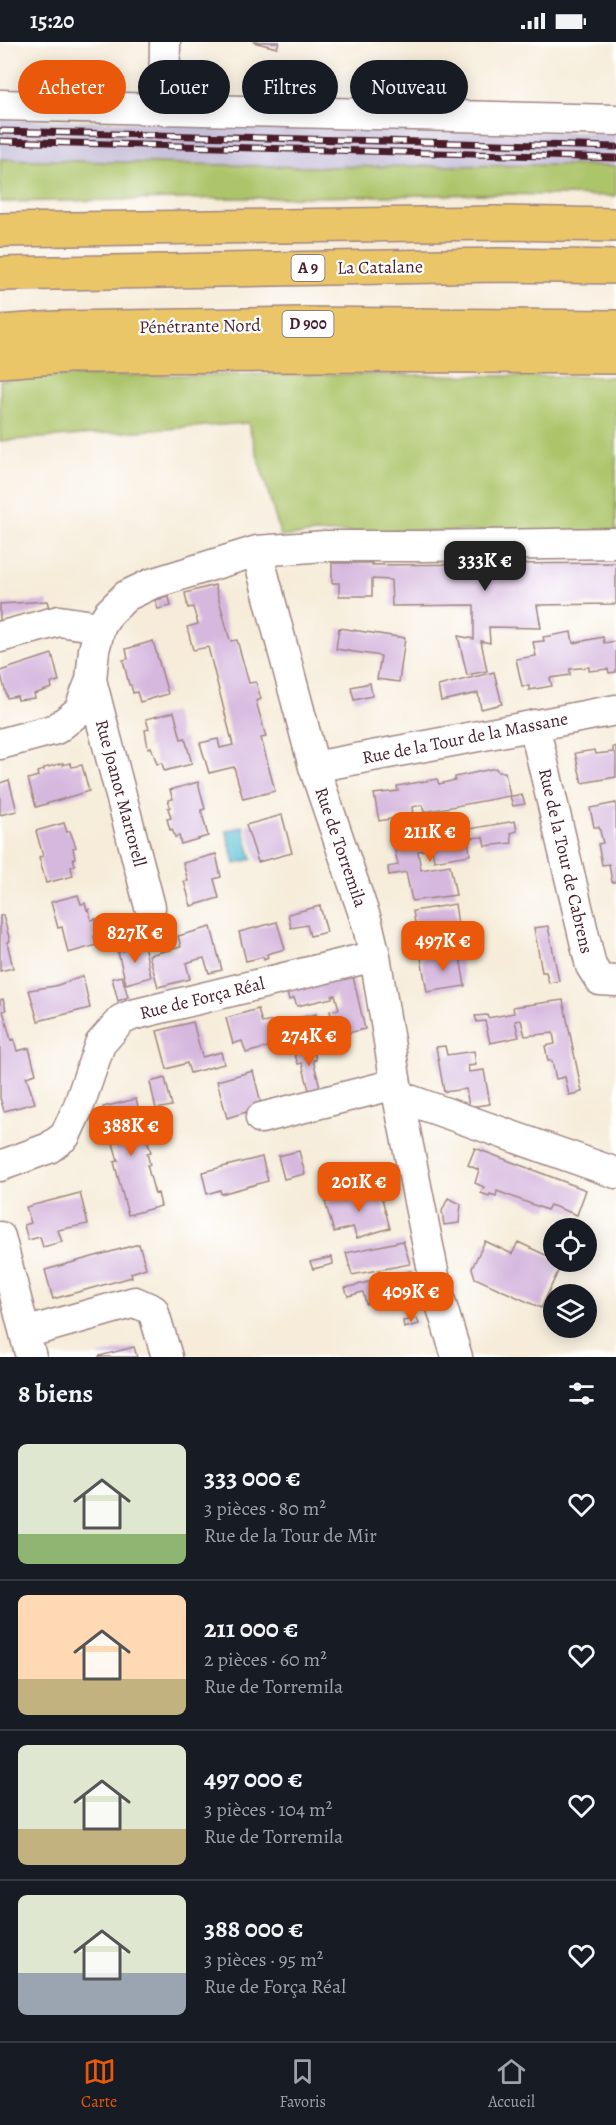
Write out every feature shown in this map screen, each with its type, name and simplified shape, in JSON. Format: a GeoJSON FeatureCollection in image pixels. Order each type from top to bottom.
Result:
{"type":"FeatureCollection","features":[{"type":"Feature","properties":{"kind":"highway"},"geometry":{"type":"LineString","coordinates":[[0,230],[495,223],[616,225]]}},
{"type":"Feature","properties":{"kind":"highway","name":"La Catalane"},"geometry":{"type":"LineString","coordinates":[[0,274],[499,265],[616,267]]}},
{"type":"Feature","properties":{"kind":"highway","name":"Pénétrante Nord"},"geometry":{"type":"LineString","coordinates":[[0,332],[56,328],[303,324],[616,327]]}},
{"type":"Feature","properties":{"kind":"highway","name":"Pénétrante Nord"},"geometry":{"type":"LineString","coordinates":[[0,361],[68,356],[616,357]]}},
{"type":"Feature","properties":{"kind":"street"},"geometry":{"type":"LineString","coordinates":[[165,42],[165,60]]}},
{"type":"Feature","properties":{"kind":"street"},"geometry":{"type":"LineString","coordinates":[[0,105],[138,109]]}},
{"type":"Feature","properties":{"kind":"street"},"geometry":{"type":"LineString","coordinates":[[230,111],[616,120]]}},
{"type":"Feature","properties":{"kind":"street"},"geometry":{"type":"LineString","coordinates":[[0,744],[56,729],[79,711],[91,680],[94,650],[100,627],[108,614],[126,596],[151,584],[257,551],[325,546],[616,543]]}},
{"type":"Feature","properties":{"kind":"street","name":"Rue de Torremila"},"geometry":{"type":"LineString","coordinates":[[257,551],[314,767],[367,923],[437,1291],[457,1357]]}},
{"type":"Feature","properties":{"kind":"street"},"geometry":{"type":"LineString","coordinates":[[0,637],[60,621],[100,627]]}},
{"type":"Feature","properties":{"kind":"street","name":"Rue Joanot Martorell"},"geometry":{"type":"LineString","coordinates":[[91,680],[150,907]]}},
{"type":"Feature","properties":{"kind":"street","name":"Rue de la Tour de la Massane"},"geometry":{"type":"LineString","coordinates":[[314,767],[616,710]]}},
{"type":"Feature","properties":{"kind":"street","name":"Rue de la Tour de Cabrens"},"geometry":{"type":"LineString","coordinates":[[534,724],[591,966],[600,980],[616,981]]}},
{"type":"Feature","properties":{"kind":"street","name":"Rue de Força Réal"},"geometry":{"type":"LineString","coordinates":[[0,1166],[49,1148],[65,1136],[78,1108],[100,1044],[121,1020],[132,1015],[375,956]]}},
{"type":"Feature","properties":{"kind":"street"},"geometry":{"type":"LineString","coordinates":[[261,1118],[397,1090],[616,1173]]}},
{"type":"Feature","properties":{"kind":"street"},"geometry":{"type":"LineString","coordinates":[[0,1237],[28,1345],[135,1302],[153,1310],[167,1357]]}},
{"type":"Feature","properties":{"kind":"shaded area"},"geometry":{"type":"Polygon","coordinates":[[[0,119],[616,133],[616,166],[303,167],[0,159],[0,119]]]}},
{"type":"Feature","properties":{"kind":"green space"},"geometry":{"type":"Polygon","coordinates":[[[0,159],[303,167],[616,166],[616,196],[493,194],[0,202],[0,159]]]}},
{"type":"Feature","properties":{"kind":"green space"},"geometry":{"type":"Polygon","coordinates":[[[319,374],[616,377],[616,532],[411,531],[316,533],[281,537],[248,423],[0,441],[0,380],[69,376],[319,374]]]}},
{"type":"Feature","properties":{"kind":"water"},"geometry":{"type":"Polygon","coordinates":[[[243,826],[252,859],[235,864],[226,831],[243,826]]]}},
{"type":"Feature","properties":{"kind":"building"},"geometry":{"type":"Polygon","coordinates":[[[253,42],[279,42],[277,48],[253,42]]]}},
{"type":"Feature","properties":{"kind":"building"},"geometry":{"type":"Polygon","coordinates":[[[332,563],[372,563],[372,565],[616,563],[616,604],[537,605],[541,628],[489,627],[490,643],[481,641],[487,671],[467,675],[458,636],[474,639],[474,605],[392,606],[391,580],[372,579],[372,596],[339,596],[339,583],[332,583],[332,563]]]}},
{"type":"Feature","properties":{"kind":"building"},"geometry":{"type":"Polygon","coordinates":[[[215,585],[229,637],[231,641],[237,640],[249,683],[256,682],[261,699],[256,701],[266,737],[261,738],[275,791],[243,799],[234,767],[209,773],[200,743],[218,739],[220,748],[233,745],[208,647],[193,650],[187,627],[198,624],[193,607],[188,608],[185,593],[215,585]]]}},
{"type":"Feature","properties":{"kind":"building"},"geometry":{"type":"Polygon","coordinates":[[[169,597],[171,606],[158,609],[155,600],[169,597]]]}},
{"type":"Feature","properties":{"kind":"building"},"geometry":{"type":"Polygon","coordinates":[[[47,601],[49,608],[0,622],[0,604],[47,601]]]}},
{"type":"Feature","properties":{"kind":"building"},"geometry":{"type":"Polygon","coordinates":[[[339,628],[405,638],[399,682],[377,679],[381,656],[336,649],[339,628]]]}},
{"type":"Feature","properties":{"kind":"building"},"geometry":{"type":"Polygon","coordinates":[[[571,632],[573,643],[603,637],[604,643],[616,641],[616,672],[609,673],[608,669],[589,671],[589,667],[570,669],[570,675],[550,678],[552,686],[529,690],[529,686],[522,686],[516,659],[536,656],[533,642],[544,641],[543,637],[571,632]]]}},
{"type":"Feature","properties":{"kind":"building"},"geometry":{"type":"Polygon","coordinates":[[[153,641],[168,694],[140,702],[137,692],[133,693],[129,685],[123,660],[128,659],[126,649],[153,641]]]}},
{"type":"Feature","properties":{"kind":"building"},"geometry":{"type":"Polygon","coordinates":[[[52,654],[59,681],[51,683],[52,688],[34,694],[35,698],[18,700],[17,696],[7,698],[0,671],[52,654]]]}},
{"type":"Feature","properties":{"kind":"building"},"geometry":{"type":"Polygon","coordinates":[[[494,672],[502,704],[481,709],[478,693],[441,701],[438,686],[494,672]]]}},
{"type":"Feature","properties":{"kind":"building"},"geometry":{"type":"Polygon","coordinates":[[[370,683],[372,696],[354,700],[351,687],[370,683]]]}},
{"type":"Feature","properties":{"kind":"building"},"geometry":{"type":"Polygon","coordinates":[[[174,712],[181,739],[185,738],[192,764],[164,771],[162,763],[157,764],[151,747],[148,748],[145,730],[149,729],[146,719],[174,712]]]}},
{"type":"Feature","properties":{"kind":"building"},"geometry":{"type":"Polygon","coordinates":[[[616,746],[616,777],[582,783],[575,753],[595,750],[596,754],[613,752],[613,747],[616,746]]]}},
{"type":"Feature","properties":{"kind":"building"},"geometry":{"type":"Polygon","coordinates":[[[63,763],[63,765],[70,763],[72,767],[82,765],[89,791],[36,807],[28,779],[38,776],[37,772],[44,768],[63,763]]]}},
{"type":"Feature","properties":{"kind":"building"},"geometry":{"type":"Polygon","coordinates":[[[496,768],[498,772],[505,772],[510,796],[424,812],[422,805],[412,807],[413,815],[379,821],[374,794],[398,791],[397,786],[437,779],[439,784],[455,780],[455,777],[496,768]]]}},
{"type":"Feature","properties":{"kind":"building"},"geometry":{"type":"Polygon","coordinates":[[[9,780],[17,811],[0,815],[0,783],[9,780]]]}},
{"type":"Feature","properties":{"kind":"building"},"geometry":{"type":"Polygon","coordinates":[[[198,782],[205,809],[201,810],[208,836],[181,844],[179,836],[175,837],[172,829],[170,830],[167,819],[171,818],[168,800],[173,799],[170,790],[198,782]]]}},
{"type":"Feature","properties":{"kind":"building"},"geometry":{"type":"Polygon","coordinates":[[[522,795],[525,804],[513,806],[510,796],[522,795]]]}},
{"type":"Feature","properties":{"kind":"building"},"geometry":{"type":"Polygon","coordinates":[[[616,803],[616,882],[612,882],[609,864],[602,865],[598,844],[603,843],[599,827],[594,827],[590,808],[616,803]]]}},
{"type":"Feature","properties":{"kind":"building"},"geometry":{"type":"Polygon","coordinates":[[[282,815],[292,853],[258,862],[246,825],[282,815]]]}},
{"type":"Feature","properties":{"kind":"building"},"geometry":{"type":"Polygon","coordinates":[[[515,821],[517,831],[511,833],[512,843],[485,846],[483,837],[470,838],[469,829],[515,821]]]}},
{"type":"Feature","properties":{"kind":"building"},"geometry":{"type":"Polygon","coordinates":[[[64,823],[76,847],[73,848],[75,865],[71,867],[73,876],[46,883],[39,857],[43,856],[36,831],[64,823]]]}},
{"type":"Feature","properties":{"kind":"building"},"geometry":{"type":"Polygon","coordinates":[[[467,829],[470,855],[434,861],[432,849],[418,851],[421,870],[450,865],[456,895],[412,901],[406,872],[389,875],[388,867],[398,865],[393,841],[467,829]]]}},
{"type":"Feature","properties":{"kind":"building"},"geometry":{"type":"Polygon","coordinates":[[[216,854],[221,877],[214,879],[219,898],[191,906],[184,881],[188,881],[183,863],[216,854]]]}},
{"type":"Feature","properties":{"kind":"building"},"geometry":{"type":"Polygon","coordinates":[[[78,895],[81,904],[85,903],[87,910],[89,909],[91,920],[96,919],[99,935],[94,936],[97,945],[68,953],[62,927],[58,928],[51,902],[78,895]]]}},
{"type":"Feature","properties":{"kind":"building"},"geometry":{"type":"Polygon","coordinates":[[[455,904],[460,939],[422,945],[421,934],[417,935],[413,911],[455,904]]]}},
{"type":"Feature","properties":{"kind":"building"},"geometry":{"type":"Polygon","coordinates":[[[320,906],[327,932],[310,936],[307,925],[291,928],[288,914],[320,906]]]}},
{"type":"Feature","properties":{"kind":"building"},"geometry":{"type":"Polygon","coordinates":[[[3,915],[10,941],[7,942],[13,968],[0,971],[0,916],[3,915]]]}},
{"type":"Feature","properties":{"kind":"building"},"geometry":{"type":"Polygon","coordinates":[[[277,922],[285,949],[267,954],[268,958],[264,960],[263,957],[246,961],[239,932],[277,922]]]}},
{"type":"Feature","properties":{"kind":"building"},"geometry":{"type":"Polygon","coordinates":[[[548,926],[559,981],[549,983],[546,972],[542,972],[534,928],[548,926]]]}},
{"type":"Feature","properties":{"kind":"building"},"geometry":{"type":"Polygon","coordinates":[[[211,927],[222,970],[209,973],[204,958],[199,959],[186,963],[190,979],[158,987],[149,955],[181,947],[178,936],[211,927]]]}},
{"type":"Feature","properties":{"kind":"building"},"geometry":{"type":"Polygon","coordinates":[[[144,945],[151,977],[126,984],[118,952],[144,945]]]}},
{"type":"Feature","properties":{"kind":"building"},"geometry":{"type":"Polygon","coordinates":[[[459,951],[465,986],[427,992],[421,958],[459,951]]]}},
{"type":"Feature","properties":{"kind":"building"},"geometry":{"type":"Polygon","coordinates":[[[352,972],[365,1029],[336,1036],[330,1011],[339,1009],[335,995],[332,998],[297,1006],[294,998],[289,1000],[286,990],[352,972]]]}},
{"type":"Feature","properties":{"kind":"building"},"geometry":{"type":"Polygon","coordinates":[[[83,976],[90,1008],[38,1021],[29,990],[55,986],[83,976]]]}},
{"type":"Feature","properties":{"kind":"building"},"geometry":{"type":"Polygon","coordinates":[[[122,976],[128,997],[118,1001],[112,978],[122,976]]]}},
{"type":"Feature","properties":{"kind":"building"},"geometry":{"type":"Polygon","coordinates":[[[3,999],[6,1010],[3,1011],[11,1040],[14,1039],[17,1051],[29,1048],[36,1074],[26,1077],[35,1103],[4,1111],[0,1098],[0,1000],[3,999]]]}},
{"type":"Feature","properties":{"kind":"building"},"geometry":{"type":"Polygon","coordinates":[[[563,1000],[582,1092],[569,1095],[565,1077],[556,1079],[552,1061],[548,1061],[545,1046],[555,1044],[553,1033],[525,1036],[521,1020],[515,1021],[519,1037],[490,1043],[485,1021],[477,1022],[475,1016],[487,1015],[488,1018],[514,1013],[513,1007],[563,1000]]]}},
{"type":"Feature","properties":{"kind":"building"},"geometry":{"type":"Polygon","coordinates":[[[258,1009],[262,1023],[273,1021],[279,1044],[284,1043],[286,1048],[277,1051],[275,1045],[246,1053],[242,1041],[233,1044],[226,1018],[258,1009]]]}},
{"type":"Feature","properties":{"kind":"building"},"geometry":{"type":"Polygon","coordinates":[[[316,1014],[318,1023],[313,1024],[317,1040],[300,1045],[296,1029],[281,1033],[279,1023],[316,1014]]]}},
{"type":"Feature","properties":{"kind":"building"},"geometry":{"type":"Polygon","coordinates":[[[193,1022],[202,1057],[221,1052],[224,1064],[190,1073],[187,1063],[167,1069],[157,1031],[193,1022]]]}},
{"type":"Feature","properties":{"kind":"building"},"geometry":{"type":"Polygon","coordinates":[[[445,1046],[447,1055],[474,1051],[476,1065],[468,1066],[469,1072],[484,1070],[490,1104],[469,1107],[466,1089],[444,1092],[436,1047],[445,1046]]]}},
{"type":"Feature","properties":{"kind":"building"},"geometry":{"type":"Polygon","coordinates":[[[313,1047],[316,1060],[313,1060],[320,1087],[309,1090],[302,1063],[298,1064],[294,1052],[313,1047]]]}},
{"type":"Feature","properties":{"kind":"building"},"geometry":{"type":"Polygon","coordinates":[[[253,1071],[262,1107],[227,1118],[217,1081],[253,1071]]]}},
{"type":"Feature","properties":{"kind":"building"},"geometry":{"type":"Polygon","coordinates":[[[165,1078],[172,1106],[156,1109],[150,1082],[165,1078]]]}},
{"type":"Feature","properties":{"kind":"building"},"geometry":{"type":"Polygon","coordinates":[[[136,1099],[144,1140],[147,1140],[151,1152],[147,1153],[150,1165],[147,1165],[155,1194],[158,1193],[161,1206],[128,1215],[114,1162],[118,1161],[103,1107],[136,1099]]]}},
{"type":"Feature","properties":{"kind":"building"},"geometry":{"type":"Polygon","coordinates":[[[475,1148],[586,1190],[577,1215],[550,1205],[547,1210],[497,1191],[496,1196],[481,1193],[484,1187],[475,1183],[479,1170],[468,1165],[475,1148]]]}},
{"type":"Feature","properties":{"kind":"building"},"geometry":{"type":"Polygon","coordinates":[[[299,1151],[305,1174],[284,1179],[278,1156],[299,1151]]]}},
{"type":"Feature","properties":{"kind":"building"},"geometry":{"type":"Polygon","coordinates":[[[262,1157],[268,1181],[221,1194],[220,1190],[207,1194],[202,1172],[262,1157]]]}},
{"type":"Feature","properties":{"kind":"building"},"geometry":{"type":"Polygon","coordinates":[[[379,1188],[390,1228],[357,1238],[353,1227],[334,1232],[325,1202],[379,1188]]]}},
{"type":"Feature","properties":{"kind":"building"},"geometry":{"type":"Polygon","coordinates":[[[80,1193],[88,1224],[58,1230],[62,1242],[43,1247],[40,1237],[28,1240],[24,1225],[31,1223],[26,1207],[80,1193]]]}},
{"type":"Feature","properties":{"kind":"building"},"geometry":{"type":"Polygon","coordinates":[[[448,1198],[461,1204],[459,1223],[444,1225],[442,1211],[448,1198]]]}},
{"type":"Feature","properties":{"kind":"building"},"geometry":{"type":"Polygon","coordinates":[[[403,1241],[410,1264],[352,1275],[346,1253],[403,1241]]]}},
{"type":"Feature","properties":{"kind":"building"},"geometry":{"type":"Polygon","coordinates":[[[485,1241],[512,1254],[518,1242],[543,1254],[543,1272],[558,1272],[552,1284],[543,1284],[541,1308],[475,1278],[472,1268],[485,1241]]]}},
{"type":"Feature","properties":{"kind":"building"},"geometry":{"type":"Polygon","coordinates":[[[139,1244],[146,1268],[131,1273],[132,1277],[53,1299],[45,1270],[139,1244]]]}},
{"type":"Feature","properties":{"kind":"building"},"geometry":{"type":"Polygon","coordinates":[[[332,1257],[333,1264],[313,1269],[310,1262],[332,1257]]]}},
{"type":"Feature","properties":{"kind":"building"},"geometry":{"type":"Polygon","coordinates":[[[411,1271],[418,1296],[378,1307],[376,1301],[366,1304],[363,1292],[348,1296],[345,1288],[411,1271]]]}},
{"type":"Feature","properties":{"kind":"building"},"geometry":{"type":"Polygon","coordinates":[[[417,1318],[419,1324],[404,1328],[403,1321],[417,1318]]]}},
{"type":"Feature","properties":{"kind":"building"},"geometry":{"type":"Polygon","coordinates":[[[134,1347],[137,1357],[99,1357],[99,1356],[134,1347]]]}},
{"type":"Feature","properties":{"kind":"railway"},"geometry":{"type":"LineString","coordinates":[[0,131],[616,147]]}},
{"type":"Feature","properties":{"kind":"railway"},"geometry":{"type":"LineString","coordinates":[[0,141],[616,158]]}}]}
